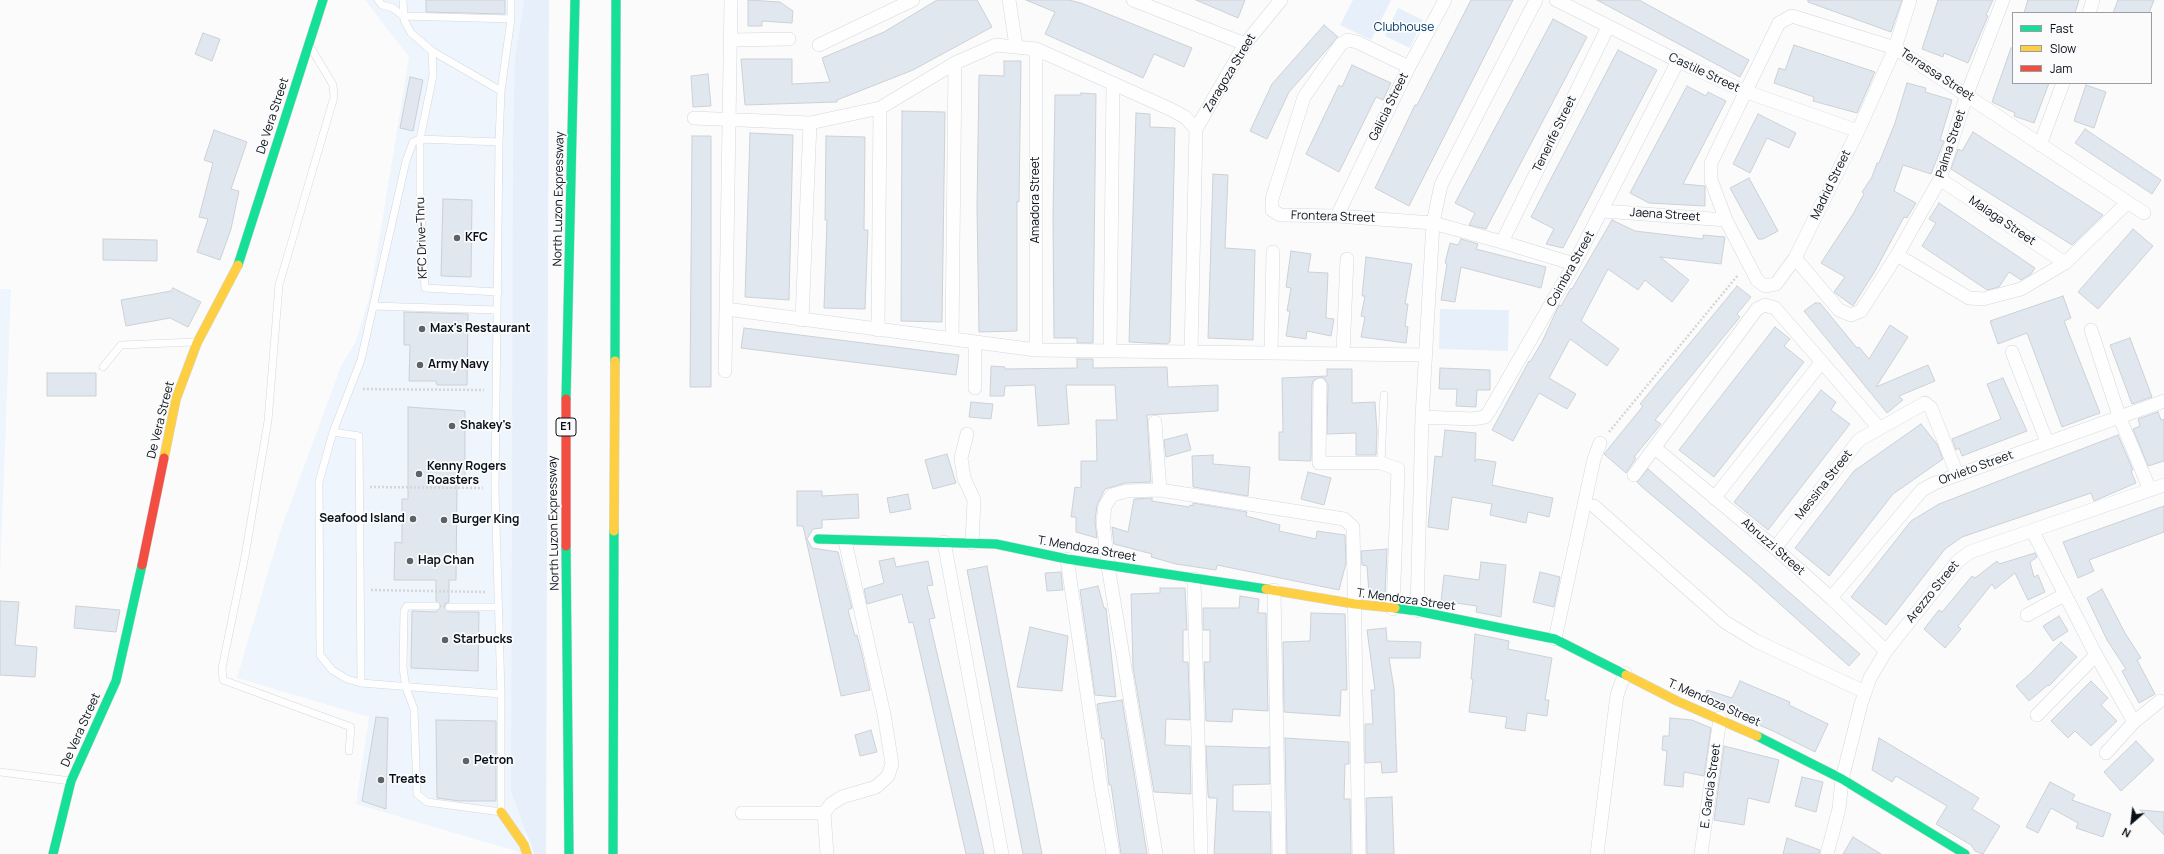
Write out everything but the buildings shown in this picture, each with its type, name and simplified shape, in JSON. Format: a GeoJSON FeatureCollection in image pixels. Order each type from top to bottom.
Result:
{"type":"FeatureCollection","features":[{"type":"Feature","properties":{"kind":"main road","name":"De Vera Street"},"geometry":{"type":"LineString","coordinates":[[54,854],[71,781],[116,681],[134,606],[176,400],[197,342],[238,264],[323,0]]}},
{"type":"Feature","properties":{"kind":"main road","name":"North Luzon Expressway"},"geometry":{"type":"LineString","coordinates":[[569,854],[565,447],[575,0]]}},
{"type":"Feature","properties":{"kind":"main road"},"geometry":{"type":"LineString","coordinates":[[613,854],[616,0]]}},
{"type":"Feature","properties":{"kind":"main road","name":"T. Mendoza Street"},"geometry":{"type":"LineString","coordinates":[[818,539],[845,541],[996,544],[1108,566],[1274,590],[1355,604],[1417,611],[1555,639],[1678,701],[1720,718],[1769,741],[1842,779],[1965,854]]}},
{"type":"Feature","properties":{"kind":"main road"},"geometry":{"type":"LineString","coordinates":[[501,812],[524,844],[528,854]]}},
{"type":"Feature","properties":{"kind":"street"},"geometry":{"type":"LineString","coordinates":[[725,371],[731,0]]}},
{"type":"Feature","properties":{"kind":"street"},"geometry":{"type":"LineString","coordinates":[[1009,0],[1016,46]]}},
{"type":"Feature","properties":{"kind":"street"},"geometry":{"type":"LineString","coordinates":[[1133,0],[1245,44]]}},
{"type":"Feature","properties":{"kind":"street","name":"Zaragoza Street"},"geometry":{"type":"LineString","coordinates":[[1196,129],[1245,44],[1281,0]]}},
{"type":"Feature","properties":{"kind":"street","name":"Galicia Street"},"geometry":{"type":"LineString","coordinates":[[1337,216],[1409,67],[1445,0]]}},
{"type":"Feature","properties":{"kind":"street"},"geometry":{"type":"LineString","coordinates":[[1417,611],[1422,417],[1433,223],[1441,185],[1536,0]]}},
{"type":"Feature","properties":{"kind":"street","name":"Castile Street"},"geometry":{"type":"LineString","coordinates":[[1556,0],[1678,61],[1744,91],[1858,131]]}},
{"type":"Feature","properties":{"kind":"street","name":"Madrid Street"},"geometry":{"type":"LineString","coordinates":[[1726,220],[1758,280],[1765,286],[1776,284],[1795,258],[1858,131],[1895,48],[1910,0]]}},
{"type":"Feature","properties":{"kind":"street","name":"Palma Street"},"geometry":{"type":"LineString","coordinates":[[1795,258],[1839,310],[1851,315],[1861,311],[1897,255],[1940,179],[1967,94],[2003,0]]}},
{"type":"Feature","properties":{"kind":"street"},"geometry":{"type":"LineString","coordinates":[[2088,12],[2093,0]]}},
{"type":"Feature","properties":{"kind":"street"},"geometry":{"type":"LineString","coordinates":[[820,45],[907,2]]}},
{"type":"Feature","properties":{"kind":"street","name":"Terrassa Street"},"geometry":{"type":"LineString","coordinates":[[1726,220],[1711,180],[1711,163],[1744,91],[1779,23],[1792,16],[1895,48],[1967,94],[2040,145],[2144,213]]}},
{"type":"Feature","properties":{"kind":"street","name":"Tenerife Street"},"geometry":{"type":"LineString","coordinates":[[1502,242],[1608,27]]}},
{"type":"Feature","properties":{"kind":"street"},"geometry":{"type":"LineString","coordinates":[[731,40],[789,39]]}},
{"type":"Feature","properties":{"kind":"street","name":"Frontera Street"},"geometry":{"type":"LineString","coordinates":[[1409,67],[1357,42],[1348,40],[1341,44],[1304,96],[1272,199],[1272,210],[1280,216],[1337,216],[1433,223],[1574,264]]}},
{"type":"Feature","properties":{"kind":"street"},"geometry":{"type":"LineString","coordinates":[[694,118],[810,123],[880,108],[955,63],[996,45],[1016,46],[1036,50],[1170,109],[1185,117],[1196,129],[1191,351]]}},
{"type":"Feature","properties":{"kind":"street","name":"Amadora Street"},"geometry":{"type":"LineString","coordinates":[[1036,50],[1036,350]]}},
{"type":"Feature","properties":{"kind":"street","name":"Coimbra Street"},"geometry":{"type":"LineString","coordinates":[[1422,417],[1472,419],[1485,417],[1603,211],[1678,61]]}},
{"type":"Feature","properties":{"kind":"street"},"geometry":{"type":"LineString","coordinates":[[952,339],[955,63]]}},
{"type":"Feature","properties":{"kind":"street"},"geometry":{"type":"LineString","coordinates":[[1110,351],[1113,84]]}},
{"type":"Feature","properties":{"kind":"street"},"geometry":{"type":"LineString","coordinates":[[2040,145],[2063,84]]}},
{"type":"Feature","properties":{"kind":"street"},"geometry":{"type":"LineString","coordinates":[[878,330],[880,108]]}},
{"type":"Feature","properties":{"kind":"street"},"geometry":{"type":"LineString","coordinates":[[802,320],[810,123]]}},
{"type":"Feature","properties":{"kind":"street","name":"Malaga Street"},"geometry":{"type":"LineString","coordinates":[[1940,179],[2065,262]]}},
{"type":"Feature","properties":{"kind":"street"},"geometry":{"type":"LineString","coordinates":[[1897,255],[1969,298],[1983,299],[2021,289],[2065,262],[2127,203]]}},
{"type":"Feature","properties":{"kind":"street","name":"Jaena Street"},"geometry":{"type":"LineString","coordinates":[[1603,211],[1726,220]]}},
{"type":"Feature","properties":{"kind":"street"},"geometry":{"type":"LineString","coordinates":[[1271,352],[1273,252]]}},
{"type":"Feature","properties":{"kind":"street"},"geometry":{"type":"LineString","coordinates":[[1343,353],[1347,259]]}},
{"type":"Feature","properties":{"kind":"street"},"geometry":{"type":"LineString","coordinates":[[1634,475],[1757,309],[1765,305],[1775,308],[1821,363],[1879,428]]}},
{"type":"Feature","properties":{"kind":"street"},"geometry":{"type":"LineString","coordinates":[[726,309],[1036,350],[1425,355]]}},
{"type":"Feature","properties":{"kind":"street"},"geometry":{"type":"LineString","coordinates":[[2091,330],[2119,416],[2150,490]]}},
{"type":"Feature","properties":{"kind":"street"},"geometry":{"type":"LineString","coordinates":[[975,342],[975,388]]}},
{"type":"Feature","properties":{"kind":"street"},"geometry":{"type":"LineString","coordinates":[[2012,352],[2047,442]]}},
{"type":"Feature","properties":{"kind":"street"},"geometry":{"type":"LineString","coordinates":[[1714,498],[1821,363]]}},
{"type":"Feature","properties":{"kind":"street"},"geometry":{"type":"LineString","coordinates":[[1320,385],[1319,463],[1381,463],[1398,469],[1393,609]]}},
{"type":"Feature","properties":{"kind":"street","name":"Orvieto Street"},"geometry":{"type":"LineString","coordinates":[[1831,598],[1922,490],[1957,474],[2164,400]]}},
{"type":"Feature","properties":{"kind":"street","name":"Messina Street"},"geometry":{"type":"LineString","coordinates":[[1775,548],[1859,440],[1924,403],[1931,408],[1957,474]]}},
{"type":"Feature","properties":{"kind":"street"},"geometry":{"type":"LineString","coordinates":[[1155,422],[1160,490]]}},
{"type":"Feature","properties":{"kind":"street"},"geometry":{"type":"LineString","coordinates":[[967,434],[961,458],[964,478],[974,500],[972,543]]}},
{"type":"Feature","properties":{"kind":"street"},"geometry":{"type":"LineString","coordinates":[[1555,639],[1594,459],[1600,443]]}},
{"type":"Feature","properties":{"kind":"street","name":"Abruzzi Street"},"geometry":{"type":"LineString","coordinates":[[1655,448],[1775,548],[1831,598],[1886,651]]}},
{"type":"Feature","properties":{"kind":"street","name":"Arezzo Street"},"geometry":{"type":"LineString","coordinates":[[1827,854],[1839,809],[1842,779],[1870,678],[1886,651],[1957,562],[1970,552],[2033,532],[2164,485]]}},
{"type":"Feature","properties":{"kind":"street"},"geometry":{"type":"LineString","coordinates":[[1156,854],[1108,566],[1103,522],[1105,506],[1112,495],[1127,491],[1160,490],[1344,519],[1352,527],[1355,604],[1359,854]]}},
{"type":"Feature","properties":{"kind":"street"},"geometry":{"type":"LineString","coordinates":[[1594,506],[1725,622],[1756,641],[1865,692]]}},
{"type":"Feature","properties":{"kind":"street"},"geometry":{"type":"LineString","coordinates":[[2033,532],[2064,595],[2134,722]]}},
{"type":"Feature","properties":{"kind":"street"},"geometry":{"type":"LineString","coordinates":[[827,854],[824,813],[831,804],[842,797],[876,787],[888,776],[892,764],[884,714],[845,541]]}},
{"type":"Feature","properties":{"kind":"street"},"geometry":{"type":"LineString","coordinates":[[944,542],[1002,854]]}},
{"type":"Feature","properties":{"kind":"street"},"geometry":{"type":"LineString","coordinates":[[1067,559],[1100,781],[1113,854]]}},
{"type":"Feature","properties":{"kind":"street"},"geometry":{"type":"LineString","coordinates":[[1194,579],[1200,854]]}},
{"type":"Feature","properties":{"kind":"street"},"geometry":{"type":"LineString","coordinates":[[1274,590],[1279,854]]}},
{"type":"Feature","properties":{"kind":"street"},"geometry":{"type":"LineString","coordinates":[[2027,615],[2064,595]]}},
{"type":"Feature","properties":{"kind":"street"},"geometry":{"type":"LineString","coordinates":[[2037,715],[2096,655]]}},
{"type":"Feature","properties":{"kind":"street"},"geometry":{"type":"LineString","coordinates":[[1597,854],[1617,695],[1625,673]]}},
{"type":"Feature","properties":{"kind":"street"},"geometry":{"type":"LineString","coordinates":[[2106,752],[2134,722],[2160,701]]}},
{"type":"Feature","properties":{"kind":"street","name":"E. Garcia Street"},"geometry":{"type":"LineString","coordinates":[[1702,854],[1720,718]]}},
{"type":"Feature","properties":{"kind":"street"},"geometry":{"type":"LineString","coordinates":[[742,813],[824,813]]}},
{"type":"Feature","properties":{"kind":"lane"},"geometry":{"type":"LineString","coordinates":[[378,0],[382,5],[393,8],[403,16],[511,18]]}},
{"type":"Feature","properties":{"kind":"lane"},"geometry":{"type":"LineString","coordinates":[[403,0],[403,16],[411,33],[432,50],[500,91]]}},
{"type":"Feature","properties":{"kind":"lane"},"geometry":{"type":"LineString","coordinates":[[436,606],[407,606],[404,611],[403,668],[406,688],[414,709],[417,794],[427,802],[501,812],[501,694],[495,489],[499,142],[500,91],[511,18],[511,0]]}},
{"type":"Feature","properties":{"kind":"lane"},"geometry":{"type":"LineString","coordinates":[[309,45],[333,85],[334,97],[278,286],[268,421],[245,556],[222,668],[224,680],[351,727],[348,751]]}},
{"type":"Feature","properties":{"kind":"lane"},"geometry":{"type":"LineString","coordinates":[[420,139],[433,76],[432,50]]}},
{"type":"Feature","properties":{"kind":"lane"},"geometry":{"type":"LineString","coordinates":[[499,142],[420,139],[413,142],[406,161],[361,360],[333,432],[319,482],[320,655],[332,670],[347,679],[361,684],[501,694]]}},
{"type":"Feature","properties":{"kind":"lane","name":"KFC Drive-Thru"},"geometry":{"type":"LineString","coordinates":[[420,139],[420,192],[424,288],[498,292]]}},
{"type":"Feature","properties":{"kind":"lane"},"geometry":{"type":"LineString","coordinates":[[373,306],[497,310]]}},
{"type":"Feature","properties":{"kind":"lane"},"geometry":{"type":"LineString","coordinates":[[102,367],[121,345],[197,342]]}},
{"type":"Feature","properties":{"kind":"lane"},"geometry":{"type":"LineString","coordinates":[[1381,463],[1384,395]]}},
{"type":"Feature","properties":{"kind":"lane"},"geometry":{"type":"LineString","coordinates":[[333,432],[359,436],[361,684]]}},
{"type":"Feature","properties":{"kind":"lane"},"geometry":{"type":"LineString","coordinates":[[450,606],[498,607]]}},
{"type":"Feature","properties":{"kind":"lane"},"geometry":{"type":"LineString","coordinates":[[0,772],[71,781]]}},
{"type":"Feature","properties":{"kind":"path"},"geometry":{"type":"LineString","coordinates":[[1600,443],[1748,262]]}},
{"type":"Feature","properties":{"kind":"path"},"geometry":{"type":"LineString","coordinates":[[350,390],[496,390]]}},
{"type":"Feature","properties":{"kind":"path"},"geometry":{"type":"LineString","coordinates":[[360,487],[495,489]]}},
{"type":"Feature","properties":{"kind":"path"},"geometry":{"type":"LineString","coordinates":[[360,590],[498,592]]}},
{"type":"Feature","properties":{"kind":"shaded area"},"geometry":{"type":"Polygon","coordinates":[[[365,0],[548,0],[526,854],[356,804],[369,717],[237,678],[280,532],[341,366],[356,341],[370,295],[409,57],[365,0]]]}},
{"type":"Feature","properties":{"kind":"shaded area"},"geometry":{"type":"Polygon","coordinates":[[[0,289],[11,289],[0,575],[0,289]]]}},
{"type":"Feature","properties":{"kind":"green space"},"geometry":{"type":"Polygon","coordinates":[[[524,0],[549,0],[546,854],[534,854],[511,791],[513,142],[515,60],[524,0]]]}},
{"type":"Feature","properties":{"kind":"green space"},"geometry":{"type":"Polygon","coordinates":[[[1353,0],[1391,0],[1371,40],[1340,25],[1353,0]]]}},
{"type":"Feature","properties":{"kind":"green space","name":"Clubhouse"},"geometry":{"type":"Polygon","coordinates":[[[1398,8],[1423,20],[1410,48],[1385,36],[1398,8]]]}},
{"type":"Feature","properties":{"kind":"green space"},"geometry":{"type":"Polygon","coordinates":[[[1440,309],[1509,310],[1508,351],[1439,349],[1440,309]]]}},
{"type":"Feature","properties":{"kind":"traffic: fast"},"geometry":{"type":"LineString","coordinates":[[238,265],[323,0]]}},
{"type":"Feature","properties":{"kind":"traffic: fast"},"geometry":{"type":"LineString","coordinates":[[566,399],[575,0]]}},
{"type":"Feature","properties":{"kind":"traffic: fast"},"geometry":{"type":"LineString","coordinates":[[615,361],[616,0]]}},
{"type":"Feature","properties":{"kind":"traffic: fast"},"geometry":{"type":"LineString","coordinates":[[613,854],[614,531]]}},
{"type":"Feature","properties":{"kind":"traffic: fast"},"geometry":{"type":"LineString","coordinates":[[818,539],[996,544],[1067,559],[1266,589]]}},
{"type":"Feature","properties":{"kind":"traffic: fast"},"geometry":{"type":"LineString","coordinates":[[566,546],[569,854]]}},
{"type":"Feature","properties":{"kind":"traffic: fast"},"geometry":{"type":"LineString","coordinates":[[53,854],[71,781],[116,681],[142,565]]}},
{"type":"Feature","properties":{"kind":"traffic: fast"},"geometry":{"type":"LineString","coordinates":[[1395,608],[1417,611],[1555,639],[1626,675]]}},
{"type":"Feature","properties":{"kind":"traffic: fast"},"geometry":{"type":"LineString","coordinates":[[1757,736],[1842,779],[1965,854]]}},
{"type":"Feature","properties":{"kind":"traffic: slow"},"geometry":{"type":"LineString","coordinates":[[164,458],[176,399],[197,343],[238,265]]}},
{"type":"Feature","properties":{"kind":"traffic: slow"},"geometry":{"type":"LineString","coordinates":[[614,531],[615,361]]}},
{"type":"Feature","properties":{"kind":"traffic: slow"},"geometry":{"type":"LineString","coordinates":[[1266,589],[1355,604],[1395,608]]}},
{"type":"Feature","properties":{"kind":"traffic: slow"},"geometry":{"type":"LineString","coordinates":[[1626,675],[1677,701],[1757,736]]}},
{"type":"Feature","properties":{"kind":"traffic: slow"},"geometry":{"type":"LineString","coordinates":[[501,812],[524,845],[527,854]]}},
{"type":"Feature","properties":{"kind":"traffic: jam"},"geometry":{"type":"LineString","coordinates":[[566,399],[566,546]]}},
{"type":"Feature","properties":{"kind":"traffic: jam"},"geometry":{"type":"LineString","coordinates":[[142,565],[164,458]]}},
{"type":"Feature","properties":{"kind":"place","name":"KFC"},"geometry":{"type":"Point","coordinates":[457,238]}},
{"type":"Feature","properties":{"kind":"place","name":"Max's Restaurant"},"geometry":{"type":"Point","coordinates":[422,329]}},
{"type":"Feature","properties":{"kind":"place","name":"Army Navy"},"geometry":{"type":"Point","coordinates":[420,365]}},
{"type":"Feature","properties":{"kind":"place","name":"Shakey's"},"geometry":{"type":"Point","coordinates":[452,426]}},
{"type":"Feature","properties":{"kind":"place","name":"Kenny Rogers Roasters"},"geometry":{"type":"Point","coordinates":[419,474]}},
{"type":"Feature","properties":{"kind":"place","name":"Seafood Island"},"geometry":{"type":"Point","coordinates":[413,519]}},
{"type":"Feature","properties":{"kind":"place","name":"Burger King"},"geometry":{"type":"Point","coordinates":[444,520]}},
{"type":"Feature","properties":{"kind":"place","name":"Hap Chan"},"geometry":{"type":"Point","coordinates":[410,561]}},
{"type":"Feature","properties":{"kind":"place","name":"Starbucks"},"geometry":{"type":"Point","coordinates":[445,640]}},
{"type":"Feature","properties":{"kind":"place","name":"Petron"},"geometry":{"type":"Point","coordinates":[466,761]}},
{"type":"Feature","properties":{"kind":"place","name":"Treats"},"geometry":{"type":"Point","coordinates":[381,780]}}]}
